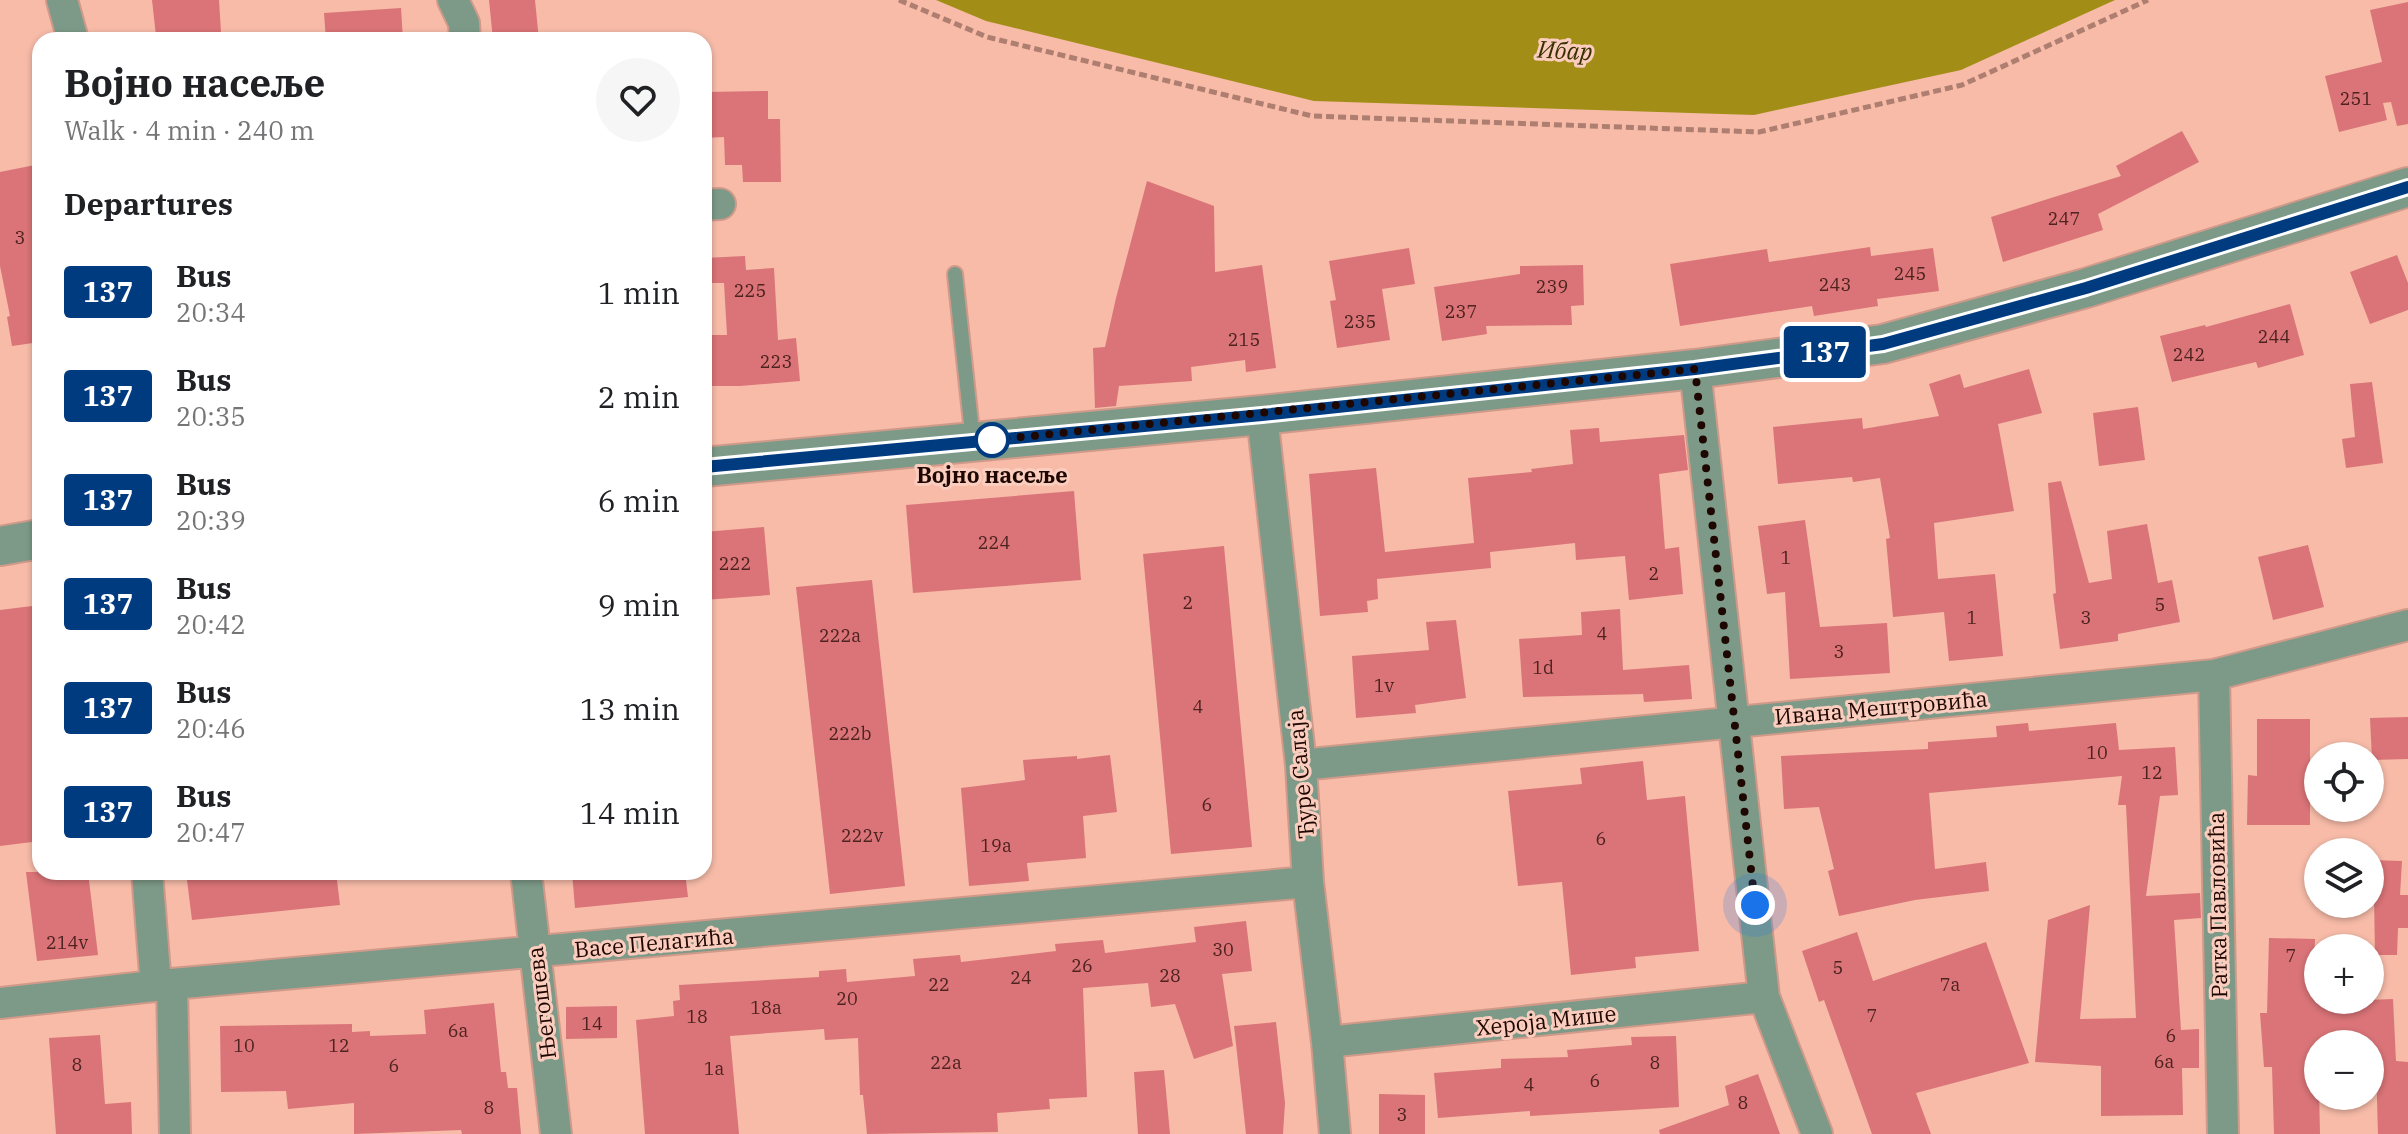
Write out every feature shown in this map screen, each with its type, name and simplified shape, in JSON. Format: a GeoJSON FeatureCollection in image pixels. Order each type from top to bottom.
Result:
{"type":"FeatureCollection","features":[{"type":"Feature","properties":{"kind":"street"},"geometry":{"type":"LineString","coordinates":[[62,0],[71,32]]}},
{"type":"Feature","properties":{"kind":"street"},"geometry":{"type":"LineString","coordinates":[[453,0],[464,23],[465,32]]}},
{"type":"Feature","properties":{"kind":"street"},"geometry":{"type":"LineString","coordinates":[[712,466],[1262,415],[1695,369],[1883,344],[2086,288],[2408,187]]}},
{"type":"Feature","properties":{"kind":"street"},"geometry":{"type":"LineString","coordinates":[[1695,369],[1764,997],[1817,1134]]}},
{"type":"Feature","properties":{"kind":"street","name":"Ђуре Салаја"},"geometry":{"type":"LineString","coordinates":[[1262,415],[1301,765],[1308,882],[1335,1134]]}},
{"type":"Feature","properties":{"kind":"street"},"geometry":{"type":"LineString","coordinates":[[0,546],[32,540]]}},
{"type":"Feature","properties":{"kind":"street","name":"Ивана Мештровића"},"geometry":{"type":"LineString","coordinates":[[1301,765],[2214,675],[2408,625]]}},
{"type":"Feature","properties":{"kind":"street","name":"Ратка Павловића"},"geometry":{"type":"LineString","coordinates":[[2214,675],[2223,1134]]}},
{"type":"Feature","properties":{"kind":"street"},"geometry":{"type":"LineString","coordinates":[[148,880],[164,985],[175,1134]]}},
{"type":"Feature","properties":{"kind":"street","name":"Његошева"},"geometry":{"type":"LineString","coordinates":[[527,880],[556,1134]]}},
{"type":"Feature","properties":{"kind":"street","name":"Васе Пелагића"},"geometry":{"type":"LineString","coordinates":[[0,1003],[164,985],[1308,882]]}},
{"type":"Feature","properties":{"kind":"street","name":"Хероја Мише"},"geometry":{"type":"LineString","coordinates":[[1327,1042],[1764,997]]}},
{"type":"Feature","properties":{"kind":"lane"},"geometry":{"type":"LineString","coordinates":[[955,274],[973,442]]}},
{"type":"Feature","properties":{"kind":"path"},"geometry":{"type":"LineString","coordinates":[[899,0],[987,37],[1312,116],[1759,132],[1962,85],[2148,0]]}},
{"type":"Feature","properties":{"kind":"water","name":"Ибар"},"geometry":{"type":"Polygon","coordinates":[[[936,0],[2115,0],[1961,70],[1754,115],[1314,101],[986,21],[936,0]]]}},
{"type":"Feature","properties":{"kind":"building"},"geometry":{"type":"Polygon","coordinates":[[[152,0],[219,0],[221,32],[156,32],[152,0]]]}},
{"type":"Feature","properties":{"kind":"building"},"geometry":{"type":"Polygon","coordinates":[[[489,0],[535,0],[538,32],[492,32],[489,0]]]}},
{"type":"Feature","properties":{"kind":"building"},"geometry":{"type":"Polygon","coordinates":[[[2408,2],[2408,124],[2397,126],[2391,102],[2383,103],[2387,120],[2339,132],[2325,76],[2382,62],[2370,10],[2408,2]]]}},
{"type":"Feature","properties":{"kind":"building"},"geometry":{"type":"Polygon","coordinates":[[[401,8],[402,32],[325,32],[324,13],[401,8]]]}},
{"type":"Feature","properties":{"kind":"building"},"geometry":{"type":"Polygon","coordinates":[[[768,91],[768,119],[780,119],[781,182],[743,182],[742,165],[725,165],[724,137],[712,138],[712,92],[768,91]]]}},
{"type":"Feature","properties":{"kind":"building"},"geometry":{"type":"Polygon","coordinates":[[[2182,131],[2199,162],[2098,214],[2103,230],[2003,262],[1991,217],[2121,176],[2116,166],[2182,131]]]}},
{"type":"Feature","properties":{"kind":"building"},"geometry":{"type":"Polygon","coordinates":[[[32,166],[32,343],[12,346],[7,317],[10,316],[0,266],[0,172],[32,166]]]}},
{"type":"Feature","properties":{"kind":"building"},"geometry":{"type":"Polygon","coordinates":[[[1147,181],[1214,206],[1215,272],[1262,265],[1276,368],[1246,372],[1245,360],[1191,367],[1192,381],[1119,386],[1116,406],[1095,408],[1093,348],[1105,347],[1147,181]]]}},
{"type":"Feature","properties":{"kind":"building"},"geometry":{"type":"Polygon","coordinates":[[[1870,247],[1871,256],[1933,248],[1939,291],[1877,299],[1878,306],[1814,316],[1812,306],[1680,326],[1670,264],[1767,249],[1769,262],[1870,247]]]}},
{"type":"Feature","properties":{"kind":"building"},"geometry":{"type":"Polygon","coordinates":[[[1409,248],[1415,284],[1382,289],[1390,340],[1337,348],[1330,301],[1336,300],[1329,261],[1409,248]]]}},
{"type":"Feature","properties":{"kind":"building"},"geometry":{"type":"Polygon","coordinates":[[[2397,255],[2408,283],[2408,310],[2370,324],[2350,272],[2397,255]]]}},
{"type":"Feature","properties":{"kind":"building"},"geometry":{"type":"Polygon","coordinates":[[[745,256],[746,270],[774,268],[778,340],[796,338],[800,381],[712,386],[712,335],[727,335],[724,283],[712,283],[712,258],[745,256]]]}},
{"type":"Feature","properties":{"kind":"building"},"geometry":{"type":"Polygon","coordinates":[[[1583,265],[1584,305],[1571,306],[1572,325],[1486,326],[1487,334],[1442,341],[1434,287],[1520,274],[1520,266],[1583,265]]]}},
{"type":"Feature","properties":{"kind":"building"},"geometry":{"type":"Polygon","coordinates":[[[2290,304],[2304,355],[2258,368],[2256,362],[2172,382],[2160,336],[2290,304]]]}},
{"type":"Feature","properties":{"kind":"building"},"geometry":{"type":"Polygon","coordinates":[[[2029,369],[2042,413],[1998,424],[2014,511],[1934,523],[1938,579],[1995,574],[2003,656],[1949,661],[1944,612],[1893,617],[1886,539],[1890,538],[1880,478],[1853,482],[1852,477],[1778,484],[1773,427],[1862,418],[1863,429],[1939,416],[1929,384],[1960,374],[1964,388],[2029,369]]]}},
{"type":"Feature","properties":{"kind":"building"},"geometry":{"type":"Polygon","coordinates":[[[2372,382],[2383,463],[2346,468],[2342,439],[2355,437],[2350,384],[2372,382]]]}},
{"type":"Feature","properties":{"kind":"building"},"geometry":{"type":"Polygon","coordinates":[[[2138,407],[2145,460],[2099,466],[2093,413],[2138,407]]]}},
{"type":"Feature","properties":{"kind":"building"},"geometry":{"type":"Polygon","coordinates":[[[1599,428],[1600,442],[1684,435],[1688,470],[1659,474],[1665,549],[1679,547],[1683,594],[1629,600],[1625,556],[1576,560],[1575,543],[1490,552],[1491,568],[1377,579],[1378,599],[1367,601],[1368,612],[1320,616],[1309,474],[1376,468],[1385,552],[1474,543],[1468,478],[1532,472],[1531,469],[1573,464],[1570,430],[1599,428]]]}},
{"type":"Feature","properties":{"kind":"building"},"geometry":{"type":"Polygon","coordinates":[[[2061,481],[2089,583],[2112,579],[2107,531],[2147,524],[2158,583],[2172,580],[2180,622],[2118,634],[2118,641],[2060,649],[2053,594],[2056,593],[2048,483],[2061,481]]]}},
{"type":"Feature","properties":{"kind":"building"},"geometry":{"type":"Polygon","coordinates":[[[1074,491],[1081,580],[913,593],[906,505],[1074,491]]]}},
{"type":"Feature","properties":{"kind":"building"},"geometry":{"type":"Polygon","coordinates":[[[1805,520],[1820,627],[1887,623],[1890,673],[1790,679],[1785,592],[1767,594],[1758,526],[1805,520]]]}},
{"type":"Feature","properties":{"kind":"building"},"geometry":{"type":"Polygon","coordinates":[[[764,527],[770,595],[712,599],[712,531],[764,527]]]}},
{"type":"Feature","properties":{"kind":"building"},"geometry":{"type":"Polygon","coordinates":[[[2308,545],[2324,607],[2273,620],[2258,557],[2308,545]]]}},
{"type":"Feature","properties":{"kind":"building"},"geometry":{"type":"Polygon","coordinates":[[[1224,546],[1252,847],[1171,854],[1143,554],[1224,546]]]}},
{"type":"Feature","properties":{"kind":"building"},"geometry":{"type":"Polygon","coordinates":[[[872,580],[905,886],[830,894],[796,587],[872,580]]]}},
{"type":"Feature","properties":{"kind":"building"},"geometry":{"type":"Polygon","coordinates":[[[32,606],[32,842],[0,846],[0,610],[32,606]]]}},
{"type":"Feature","properties":{"kind":"building"},"geometry":{"type":"Polygon","coordinates":[[[1620,609],[1623,670],[1689,665],[1692,699],[1644,702],[1643,694],[1523,697],[1519,639],[1582,635],[1581,612],[1620,609]]]}},
{"type":"Feature","properties":{"kind":"building"},"geometry":{"type":"Polygon","coordinates":[[[1456,620],[1466,698],[1415,705],[1416,713],[1356,718],[1352,656],[1429,650],[1426,622],[1456,620]]]}},
{"type":"Feature","properties":{"kind":"building"},"geometry":{"type":"Polygon","coordinates":[[[2408,717],[2408,759],[2384,760],[2384,742],[2371,742],[2370,718],[2408,717]]]}},
{"type":"Feature","properties":{"kind":"building"},"geometry":{"type":"Polygon","coordinates":[[[2257,719],[2310,719],[2310,742],[2304,742],[2304,822],[2310,822],[2310,825],[2247,825],[2248,775],[2257,776],[2257,719]]]}},
{"type":"Feature","properties":{"kind":"building"},"geometry":{"type":"Polygon","coordinates":[[[2028,723],[2029,731],[2116,723],[2119,750],[2175,747],[2178,795],[2160,796],[2146,896],[2200,893],[2201,918],[2174,920],[2181,1030],[2199,1029],[2199,1068],[2182,1068],[2183,1115],[2101,1116],[2101,1066],[2035,1062],[2048,920],[2090,905],[2080,1019],[2136,1018],[2126,805],[2118,805],[2122,776],[1929,793],[1935,869],[1986,862],[1989,891],[1915,900],[1839,916],[1828,871],[1834,869],[1819,807],[1784,809],[1781,756],[1928,749],[1928,742],[1997,737],[1996,726],[2028,723]]]}},
{"type":"Feature","properties":{"kind":"building"},"geometry":{"type":"Polygon","coordinates":[[[1110,755],[1117,812],[1083,816],[1086,858],[1027,863],[1029,881],[969,886],[961,788],[1025,780],[1023,760],[1110,755]]]}},
{"type":"Feature","properties":{"kind":"building"},"geometry":{"type":"Polygon","coordinates":[[[1643,761],[1647,800],[1685,796],[1699,951],[1635,957],[1636,968],[1571,975],[1562,882],[1518,886],[1508,791],[1582,784],[1580,768],[1643,761]]]}},
{"type":"Feature","properties":{"kind":"building"},"geometry":{"type":"Polygon","coordinates":[[[2384,860],[2402,861],[2400,895],[2408,895],[2408,928],[2398,928],[2397,955],[2384,955],[2384,934],[2375,934],[2374,918],[2384,918],[2384,860]]]}},
{"type":"Feature","properties":{"kind":"building"},"geometry":{"type":"Polygon","coordinates":[[[26,872],[32,872],[32,880],[89,880],[98,955],[37,961],[26,872]]]}},
{"type":"Feature","properties":{"kind":"building"},"geometry":{"type":"Polygon","coordinates":[[[187,880],[337,880],[340,905],[192,920],[187,880]]]}},
{"type":"Feature","properties":{"kind":"building"},"geometry":{"type":"Polygon","coordinates":[[[573,880],[686,880],[688,897],[575,908],[573,880]]]}},
{"type":"Feature","properties":{"kind":"building"},"geometry":{"type":"Polygon","coordinates":[[[1246,921],[1252,971],[1222,974],[1233,1046],[1194,1059],[1175,1004],[1151,1007],[1148,983],[1083,988],[1087,1097],[1049,1099],[1050,1109],[997,1113],[998,1132],[867,1134],[863,1095],[860,1095],[858,1038],[825,1040],[824,1029],[730,1036],[739,1134],[645,1134],[636,1020],[674,1016],[673,1001],[680,1000],[679,985],[819,977],[819,971],[846,969],[847,982],[915,976],[913,959],[960,955],[961,962],[1056,951],[1055,944],[1103,940],[1105,953],[1196,942],[1194,927],[1246,921]]]}},
{"type":"Feature","properties":{"kind":"building"},"geometry":{"type":"Polygon","coordinates":[[[1857,932],[1873,981],[1986,942],[2029,1063],[1916,1093],[1931,1134],[1872,1134],[1824,1000],[1819,1002],[1802,951],[1857,932]]]}},
{"type":"Feature","properties":{"kind":"building"},"geometry":{"type":"Polygon","coordinates":[[[2269,938],[2304,939],[2304,1014],[2384,1014],[2384,999],[2393,999],[2396,1061],[2408,1062],[2408,1134],[2378,1134],[2377,1110],[2384,1110],[2384,1030],[2304,1030],[2304,1110],[2319,1110],[2320,1134],[2274,1134],[2272,1067],[2264,1067],[2260,1013],[2267,1013],[2269,938]]]}},
{"type":"Feature","properties":{"kind":"building"},"geometry":{"type":"Polygon","coordinates":[[[494,1003],[501,1072],[506,1072],[508,1088],[517,1088],[521,1134],[462,1134],[461,1130],[354,1134],[354,1103],[288,1109],[286,1091],[221,1092],[220,1026],[352,1024],[352,1032],[370,1031],[370,1036],[426,1034],[424,1010],[494,1003]]]}},
{"type":"Feature","properties":{"kind":"building"},"geometry":{"type":"Polygon","coordinates":[[[617,1006],[617,1038],[566,1039],[566,1007],[617,1006]]]}},
{"type":"Feature","properties":{"kind":"building"},"geometry":{"type":"Polygon","coordinates":[[[1276,1022],[1285,1103],[1283,1134],[1246,1134],[1234,1026],[1276,1022]]]}},
{"type":"Feature","properties":{"kind":"building"},"geometry":{"type":"Polygon","coordinates":[[[100,1035],[105,1104],[131,1102],[132,1134],[56,1134],[49,1038],[100,1035]]]}},
{"type":"Feature","properties":{"kind":"building"},"geometry":{"type":"Polygon","coordinates":[[[1676,1036],[1679,1107],[1530,1116],[1530,1111],[1438,1118],[1434,1073],[1501,1068],[1501,1059],[1568,1057],[1567,1050],[1632,1045],[1631,1037],[1676,1036]]]}},
{"type":"Feature","properties":{"kind":"building"},"geometry":{"type":"Polygon","coordinates":[[[1164,1070],[1170,1134],[1138,1134],[1134,1072],[1164,1070]]]}},
{"type":"Feature","properties":{"kind":"building"},"geometry":{"type":"Polygon","coordinates":[[[1758,1074],[1780,1134],[1660,1134],[1659,1130],[1729,1105],[1725,1086],[1758,1074]]]}},
{"type":"Feature","properties":{"kind":"building"},"geometry":{"type":"Polygon","coordinates":[[[1379,1094],[1425,1095],[1425,1134],[1379,1134],[1379,1094]]]}},
{"type":"Feature","properties":{"kind":"bus line","name":"137"},"geometry":{"type":"LineString","coordinates":[[712,466],[1262,415],[1695,369],[1883,344],[2086,288],[2408,187]]}},
{"type":"Feature","properties":{"kind":"place","name":"Војно насеље"},"geometry":{"type":"Point","coordinates":[992,440]}},
{"type":"Feature","properties":{"kind":"route"},"geometry":{"type":"LineString","coordinates":[[992,440],[1695,369],[1755,905]]}}]}
